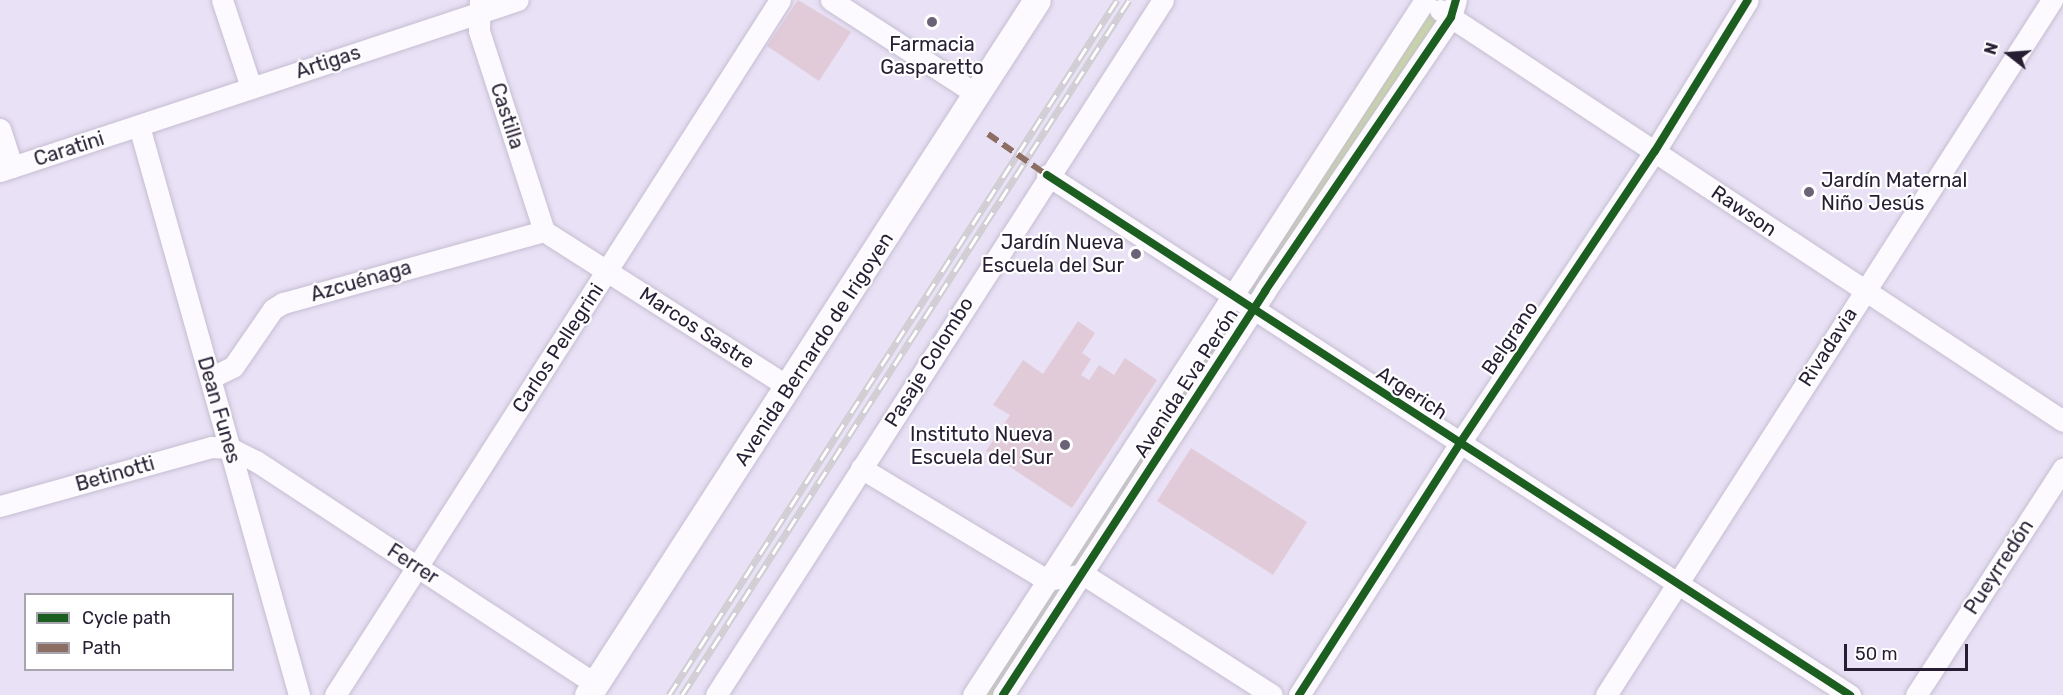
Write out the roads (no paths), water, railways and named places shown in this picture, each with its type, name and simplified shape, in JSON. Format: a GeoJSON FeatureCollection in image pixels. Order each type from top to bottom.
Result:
{"type":"FeatureCollection","features":[{"type":"Feature","properties":{"kind":"main road","name":"Avenida Bernardo de Irigoyen"},"geometry":{"type":"LineString","coordinates":[[591,689],[790,388],[1037,0]]}},
{"type":"Feature","properties":{"kind":"street"},"geometry":{"type":"LineString","coordinates":[[222,0],[251,87]]}},
{"type":"Feature","properties":{"kind":"street","name":"Artigas"},"geometry":{"type":"LineString","coordinates":[[139,126],[480,6],[518,0]]}},
{"type":"Feature","properties":{"kind":"street","name":"Carlos Pellegrini"},"geometry":{"type":"LineString","coordinates":[[335,695],[780,0]]}},
{"type":"Feature","properties":{"kind":"street"},"geometry":{"type":"LineString","coordinates":[[831,0],[978,95]]}},
{"type":"Feature","properties":{"kind":"street","name":"Pasaje Colombo"},"geometry":{"type":"LineString","coordinates":[[716,695],[1047,175],[1163,0]]}},
{"type":"Feature","properties":{"kind":"street","name":"Rawson"},"geometry":{"type":"LineString","coordinates":[[1426,0],[1454,9],[1655,151],[1864,292],[2063,421]]}},
{"type":"Feature","properties":{"kind":"street","name":"Avenida Eva Perón"},"geometry":{"type":"LineString","coordinates":[[973,695],[1230,295],[1426,0]]}},
{"type":"Feature","properties":{"kind":"street","name":"Belgrano"},"geometry":{"type":"LineString","coordinates":[[1299,695],[1460,443],[1655,151],[1748,0]]}},
{"type":"Feature","properties":{"kind":"street","name":"Rivadavia"},"geometry":{"type":"LineString","coordinates":[[1606,695],[1864,292],[2054,2]]}},
{"type":"Feature","properties":{"kind":"street","name":"Castilla"},"geometry":{"type":"LineString","coordinates":[[480,6],[479,32],[544,231]]}},
{"type":"Feature","properties":{"kind":"street","name":"Avenida Eva Perón"},"geometry":{"type":"LineString","coordinates":[[1003,695],[1253,310],[1454,9]]}},
{"type":"Feature","properties":{"kind":"street","name":"Caratini"},"geometry":{"type":"LineString","coordinates":[[6,169],[139,126]]}},
{"type":"Feature","properties":{"kind":"street","name":"Dean Funes"},"geometry":{"type":"LineString","coordinates":[[139,126],[299,695]]}},
{"type":"Feature","properties":{"kind":"street"},"geometry":{"type":"LineString","coordinates":[[0,129],[6,169]]}},
{"type":"Feature","properties":{"kind":"street","name":"Argerich"},"geometry":{"type":"LineString","coordinates":[[1047,175],[1850,695]]}},
{"type":"Feature","properties":{"kind":"street","name":"Marcos Sastre"},"geometry":{"type":"LineString","coordinates":[[544,231],[790,388]]}},
{"type":"Feature","properties":{"kind":"street","name":"Azcuénaga"},"geometry":{"type":"LineString","coordinates":[[210,378],[233,367],[273,309],[283,303],[544,231]]}},
{"type":"Feature","properties":{"kind":"street","name":"Betinotti"},"geometry":{"type":"LineString","coordinates":[[0,506],[211,447],[230,448]]}},
{"type":"Feature","properties":{"kind":"street","name":"Ferrer"},"geometry":{"type":"LineString","coordinates":[[230,448],[256,461],[417,567],[591,689]]}},
{"type":"Feature","properties":{"kind":"street"},"geometry":{"type":"LineString","coordinates":[[861,468],[1047,580],[1083,574],[1272,695]]}},
{"type":"Feature","properties":{"kind":"street","name":"Pueyrredón"},"geometry":{"type":"LineString","coordinates":[[1916,695],[2063,469]]}},
{"type":"Feature","properties":{"kind":"railway"},"geometry":{"type":"LineString","coordinates":[[669,695],[1117,0]]}},
{"type":"Feature","properties":{"kind":"railway"},"geometry":{"type":"LineString","coordinates":[[682,695],[1129,0]]}},
{"type":"Feature","properties":{"kind":"place","name":"Farmacia Gasparetto"},"geometry":{"type":"Point","coordinates":[932,22]}},
{"type":"Feature","properties":{"kind":"place","name":"Jardín Maternal Niño Jesús"},"geometry":{"type":"Point","coordinates":[1809,192]}},
{"type":"Feature","properties":{"kind":"place","name":"Jardín Nueva Escuela del Sur"},"geometry":{"type":"Point","coordinates":[1136,254]}},
{"type":"Feature","properties":{"kind":"place","name":"Instituto Nueva Escuela del Sur"},"geometry":{"type":"Point","coordinates":[1065,445]}}]}
